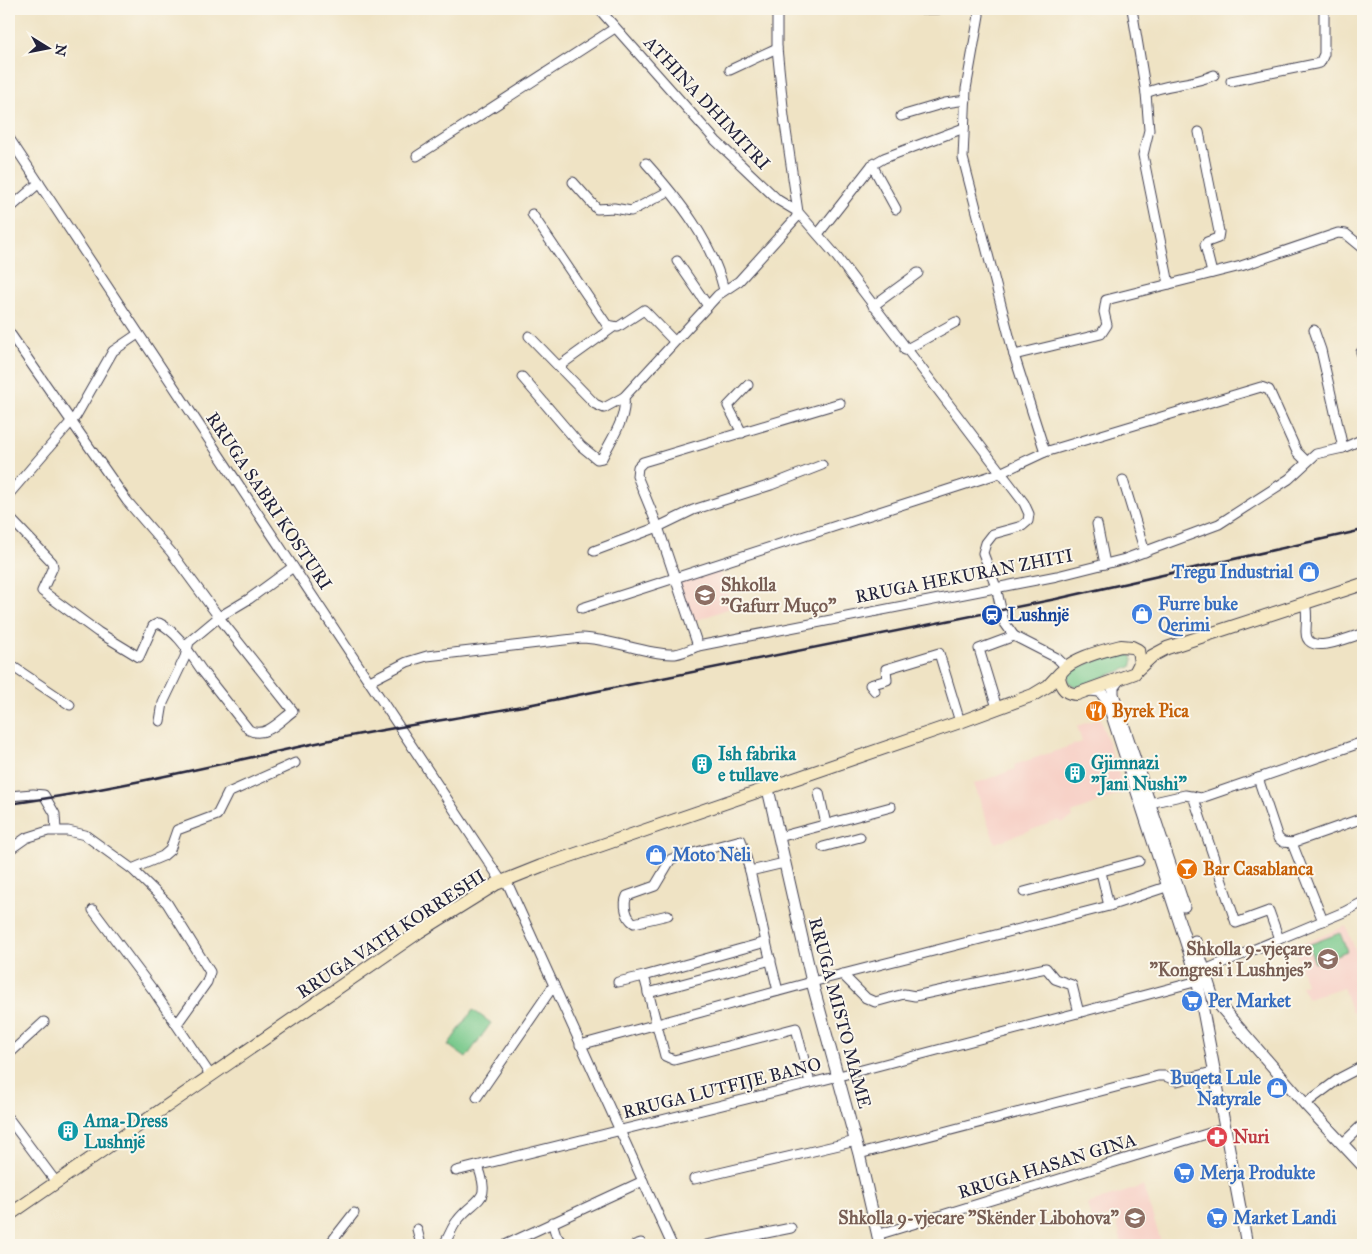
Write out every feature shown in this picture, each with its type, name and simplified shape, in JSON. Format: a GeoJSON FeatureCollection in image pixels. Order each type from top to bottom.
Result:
{"type":"FeatureCollection","features":[{"type":"Feature","properties":{"kind":"main road"},"geometry":{"type":"LineString","coordinates":[[1069,693],[1061,685],[1063,670],[1116,647],[1154,649],[1172,646],[1363,584]]}},
{"type":"Feature","properties":{"kind":"main road"},"geometry":{"type":"LineString","coordinates":[[1138,669],[1152,656],[1172,646]]}},
{"type":"Feature","properties":{"kind":"main road"},"geometry":{"type":"LineString","coordinates":[[1134,647],[1140,656],[1138,669]]}},
{"type":"Feature","properties":{"kind":"main road","name":"RRUGA VATH KORRESHI"},"geometry":{"type":"LineString","coordinates":[[1032,695],[1054,691],[1077,694],[1120,679],[1138,669]]}},
{"type":"Feature","properties":{"kind":"main road","name":"RRUGA VATH KORRESHI"},"geometry":{"type":"LineString","coordinates":[[9,1216],[419,932],[504,881],[532,869],[960,722],[1032,695],[1048,686],[1063,670]]}},
{"type":"Feature","properties":{"kind":"street","name":"ATHINA DHIMITRI"},"geometry":{"type":"LineString","coordinates":[[599,9],[716,142],[778,200],[800,214],[809,223],[1024,503],[1029,514],[1028,521],[1022,526],[993,534],[986,543],[983,553],[996,587]]}},
{"type":"Feature","properties":{"kind":"street"},"geometry":{"type":"LineString","coordinates":[[528,336],[599,408],[604,408],[624,396],[724,290],[739,281],[800,214],[784,117],[778,48],[777,9]]}},
{"type":"Feature","properties":{"kind":"street"},"geometry":{"type":"LineString","coordinates":[[919,9],[938,9]]}},
{"type":"Feature","properties":{"kind":"street"},"geometry":{"type":"LineString","coordinates":[[977,9],[978,15],[966,100],[963,158],[1014,355],[1045,452]]}},
{"type":"Feature","properties":{"kind":"street"},"geometry":{"type":"LineString","coordinates":[[1132,9],[1146,93],[1149,130],[1143,155],[1169,284]]}},
{"type":"Feature","properties":{"kind":"street"},"geometry":{"type":"LineString","coordinates":[[1230,81],[1320,63],[1324,54],[1324,9]]}},
{"type":"Feature","properties":{"kind":"street"},"geometry":{"type":"LineString","coordinates":[[417,156],[615,28]]}},
{"type":"Feature","properties":{"kind":"street"},"geometry":{"type":"LineString","coordinates":[[730,70],[778,48]]}},
{"type":"Feature","properties":{"kind":"street"},"geometry":{"type":"LineString","coordinates":[[1146,93],[1163,87],[1199,82],[1214,75]]}},
{"type":"Feature","properties":{"kind":"street"},"geometry":{"type":"LineString","coordinates":[[901,116],[945,103],[966,100]]}},
{"type":"Feature","properties":{"kind":"street"},"geometry":{"type":"LineString","coordinates":[[818,234],[872,165],[884,158],[964,128]]}},
{"type":"Feature","properties":{"kind":"street"},"geometry":{"type":"LineString","coordinates":[[1200,132],[1219,232],[1218,238],[1207,242],[1205,245],[1212,273]]}},
{"type":"Feature","properties":{"kind":"street","name":"RRUGA SABRI KOSTURI"},"geometry":{"type":"LineString","coordinates":[[9,138],[293,567],[504,881],[672,1245]]}},
{"type":"Feature","properties":{"kind":"street"},"geometry":{"type":"LineString","coordinates":[[646,163],[669,191],[708,247],[724,290]]}},
{"type":"Feature","properties":{"kind":"street"},"geometry":{"type":"LineString","coordinates":[[872,165],[896,209]]}},
{"type":"Feature","properties":{"kind":"street"},"geometry":{"type":"LineString","coordinates":[[573,182],[597,209],[601,210],[614,208],[630,211],[669,191]]}},
{"type":"Feature","properties":{"kind":"street"},"geometry":{"type":"LineString","coordinates":[[9,210],[39,183]]}},
{"type":"Feature","properties":{"kind":"street"},"geometry":{"type":"LineString","coordinates":[[532,214],[603,321],[612,328]]}},
{"type":"Feature","properties":{"kind":"street"},"geometry":{"type":"LineString","coordinates":[[1014,355],[1101,334],[1107,325],[1104,312],[1106,300],[1212,273],[1338,233],[1346,234],[1363,248]]}},
{"type":"Feature","properties":{"kind":"street"},"geometry":{"type":"LineString","coordinates":[[677,261],[708,306]]}},
{"type":"Feature","properties":{"kind":"street"},"geometry":{"type":"LineString","coordinates":[[873,306],[918,273]]}},
{"type":"Feature","properties":{"kind":"street"},"geometry":{"type":"LineString","coordinates":[[562,364],[612,328],[618,327],[644,310],[674,341]]}},
{"type":"Feature","properties":{"kind":"street"},"geometry":{"type":"LineString","coordinates":[[905,350],[956,322]]}},
{"type":"Feature","properties":{"kind":"street"},"geometry":{"type":"LineString","coordinates":[[1314,330],[1325,368],[1343,448]]}},
{"type":"Feature","properties":{"kind":"street"},"geometry":{"type":"LineString","coordinates":[[9,332],[127,501],[171,552],[293,710],[266,731],[260,733],[249,730],[187,648],[175,635],[159,623],[153,626],[139,657],[98,632],[42,591],[53,567],[52,562],[9,517]]}},
{"type":"Feature","properties":{"kind":"street"},"geometry":{"type":"LineString","coordinates":[[9,494],[72,421],[113,351],[138,334]]}},
{"type":"Feature","properties":{"kind":"street"},"geometry":{"type":"LineString","coordinates":[[522,377],[580,446],[597,459],[602,458],[623,416],[625,407],[624,396]]}},
{"type":"Feature","properties":{"kind":"street"},"geometry":{"type":"LineString","coordinates":[[742,433],[728,406],[729,402],[748,385]]}},
{"type":"Feature","properties":{"kind":"street"},"geometry":{"type":"LineString","coordinates":[[582,608],[1000,473],[1045,452],[1261,387],[1269,390],[1297,452],[1306,461]]}},
{"type":"Feature","properties":{"kind":"street"},"geometry":{"type":"LineString","coordinates":[[698,646],[673,578],[658,527],[637,476],[638,467],[643,462],[840,403]]}},
{"type":"Feature","properties":{"kind":"street","name":"RRUGA HEKURAN ZHITI"},"geometry":{"type":"LineString","coordinates":[[370,680],[407,662],[427,656],[542,642],[600,638],[665,654],[678,654],[698,646],[1057,576],[1145,552],[1219,524],[1289,479],[1306,461],[1316,454],[1343,448],[1363,439]]}},
{"type":"Feature","properties":{"kind":"street"},"geometry":{"type":"LineString","coordinates":[[594,551],[658,527],[693,510],[771,485],[822,464]]}},
{"type":"Feature","properties":{"kind":"street"},"geometry":{"type":"LineString","coordinates":[[1123,480],[1145,552]]}},
{"type":"Feature","properties":{"kind":"street"},"geometry":{"type":"LineString","coordinates":[[1097,524],[1105,564]]}},
{"type":"Feature","properties":{"kind":"street"},"geometry":{"type":"LineString","coordinates":[[160,721],[163,703],[185,657],[189,642],[219,616],[249,599],[293,567]]}},
{"type":"Feature","properties":{"kind":"street"},"geometry":{"type":"LineString","coordinates":[[996,587],[1004,622],[1014,636],[1057,658],[1063,670]]}},
{"type":"Feature","properties":{"kind":"street"},"geometry":{"type":"LineString","coordinates":[[1305,604],[1308,619],[1306,634],[1309,640],[1315,644],[1321,646],[1358,635],[1363,636]]}},
{"type":"Feature","properties":{"kind":"street"},"geometry":{"type":"LineString","coordinates":[[997,708],[980,649],[1014,636]]}},
{"type":"Feature","properties":{"kind":"street"},"geometry":{"type":"LineString","coordinates":[[875,691],[870,685],[887,680],[886,669],[939,653],[960,722]]}},
{"type":"Feature","properties":{"kind":"street"},"geometry":{"type":"LineString","coordinates":[[9,664],[70,705]]}},
{"type":"Feature","properties":{"kind":"street"},"geometry":{"type":"LineString","coordinates":[[1120,679],[1114,686],[1113,694],[1150,803],[1201,976],[1204,1008],[1247,1245]]}},
{"type":"Feature","properties":{"kind":"street"},"geometry":{"type":"LineString","coordinates":[[1089,690],[1100,691],[1107,700],[1201,976],[1214,1000],[1305,1104],[1363,1166]]}},
{"type":"Feature","properties":{"kind":"street"},"geometry":{"type":"LineString","coordinates":[[1150,803],[1185,795],[1201,798],[1363,742]]}},
{"type":"Feature","properties":{"kind":"street"},"geometry":{"type":"LineString","coordinates":[[132,869],[163,856],[170,850],[177,830],[217,815],[228,793],[296,763]]}},
{"type":"Feature","properties":{"kind":"street"},"geometry":{"type":"LineString","coordinates":[[1258,778],[1278,838],[1283,842],[1292,843],[1363,818]]}},
{"type":"Feature","properties":{"kind":"street","name":"RRUGA MISTO MAME"},"geometry":{"type":"LineString","coordinates":[[768,788],[812,982],[856,1141],[878,1240]]}},
{"type":"Feature","properties":{"kind":"street"},"geometry":{"type":"LineString","coordinates":[[818,793],[826,824]]}},
{"type":"Feature","properties":{"kind":"street"},"geometry":{"type":"LineString","coordinates":[[9,796],[33,794],[44,796],[56,814],[56,830]]}},
{"type":"Feature","properties":{"kind":"street"},"geometry":{"type":"LineString","coordinates":[[1193,796],[1236,923],[1269,911],[1278,940]]}},
{"type":"Feature","properties":{"kind":"street"},"geometry":{"type":"LineString","coordinates":[[778,837],[891,807]]}},
{"type":"Feature","properties":{"kind":"street"},"geometry":{"type":"LineString","coordinates":[[9,850],[26,838],[56,830],[85,835],[132,869],[166,903],[176,915],[188,940],[209,967],[207,982],[177,1024]]}},
{"type":"Feature","properties":{"kind":"street"},"geometry":{"type":"LineString","coordinates":[[823,847],[860,837]]}},
{"type":"Feature","properties":{"kind":"street"},"geometry":{"type":"LineString","coordinates":[[668,915],[634,923],[630,920],[625,904],[627,896],[655,886],[671,859],[740,840],[750,871],[778,991]]}},
{"type":"Feature","properties":{"kind":"street"},"geometry":{"type":"LineString","coordinates":[[1292,843],[1323,921]]}},
{"type":"Feature","properties":{"kind":"street"},"geometry":{"type":"LineString","coordinates":[[1024,892],[1139,861]]}},
{"type":"Feature","properties":{"kind":"street"},"geometry":{"type":"LineString","coordinates":[[750,871],[784,863]]}},
{"type":"Feature","properties":{"kind":"street"},"geometry":{"type":"LineString","coordinates":[[1101,872],[1109,906]]}},
{"type":"Feature","properties":{"kind":"street"},"geometry":{"type":"LineString","coordinates":[[580,1045],[842,974],[1109,906],[1169,886]]}},
{"type":"Feature","properties":{"kind":"street","name":"RRUGA LUTFIJE BANO"},"geometry":{"type":"LineString","coordinates":[[456,1171],[838,1076],[1079,1013],[1201,976],[1363,902]]}},
{"type":"Feature","properties":{"kind":"street"},"geometry":{"type":"LineString","coordinates":[[93,910],[177,1024],[211,1076]]}},
{"type":"Feature","properties":{"kind":"street"},"geometry":{"type":"LineString","coordinates":[[618,982],[766,942]]}},
{"type":"Feature","properties":{"kind":"street"},"geometry":{"type":"LineString","coordinates":[[648,993],[771,960]]}},
{"type":"Feature","properties":{"kind":"street"},"geometry":{"type":"LineString","coordinates":[[681,966],[686,983]]}},
{"type":"Feature","properties":{"kind":"street"},"geometry":{"type":"LineString","coordinates":[[842,974],[866,998],[875,1002],[904,994],[915,996],[1046,968],[1055,978],[1072,984],[1079,1013]]}},
{"type":"Feature","properties":{"kind":"street"},"geometry":{"type":"LineString","coordinates":[[644,976],[665,1056],[674,1060],[796,1028],[810,1083]]}},
{"type":"Feature","properties":{"kind":"street"},"geometry":{"type":"LineString","coordinates":[[477,1097],[554,986]]}},
{"type":"Feature","properties":{"kind":"street"},"geometry":{"type":"LineString","coordinates":[[1204,1008],[1207,999],[1214,1000]]}},
{"type":"Feature","properties":{"kind":"street"},"geometry":{"type":"LineString","coordinates":[[9,1054],[44,1022]]}},
{"type":"Feature","properties":{"kind":"street"},"geometry":{"type":"LineString","coordinates":[[1305,1104],[1340,1078],[1363,1066]]}},
{"type":"Feature","properties":{"kind":"street"},"geometry":{"type":"LineString","coordinates":[[859,1154],[1158,1076],[1178,1081],[1216,1071]]}},
{"type":"Feature","properties":{"kind":"street"},"geometry":{"type":"LineString","coordinates":[[9,1119],[56,1182]]}},
{"type":"Feature","properties":{"kind":"street"},"geometry":{"type":"LineString","coordinates":[[1342,1144],[1363,1124]]}},
{"type":"Feature","properties":{"kind":"street","name":"RRUGA HASAN GINA"},"geometry":{"type":"LineString","coordinates":[[878,1240],[1226,1128]]}},
{"type":"Feature","properties":{"kind":"street"},"geometry":{"type":"LineString","coordinates":[[694,1178],[856,1141]]}},
{"type":"Feature","properties":{"kind":"street"},"geometry":{"type":"LineString","coordinates":[[444,1245],[458,1219],[482,1195],[485,1184],[478,1166]]}},
{"type":"Feature","properties":{"kind":"street"},"geometry":{"type":"LineString","coordinates":[[505,1245],[642,1181]]}},
{"type":"Feature","properties":{"kind":"street"},"geometry":{"type":"LineString","coordinates":[[329,1245],[354,1213]]}},
{"type":"Feature","properties":{"kind":"street"},"geometry":{"type":"LineString","coordinates":[[552,1222],[556,1235],[563,1245]]}},
{"type":"Feature","properties":{"kind":"street"},"geometry":{"type":"LineString","coordinates":[[707,1245],[791,1228]]}},
{"type":"Feature","properties":{"kind":"street"},"geometry":{"type":"LineString","coordinates":[[417,1229],[421,1245]]}},
{"type":"Feature","properties":{"kind":"shaded area","name":"Shkolla \"Gafurr Muço\""},"geometry":{"type":"Polygon","coordinates":[[[718,569],[733,607],[692,622],[678,583],[718,569]]]}},
{"type":"Feature","properties":{"kind":"shaded area"},"geometry":{"type":"Polygon","coordinates":[[[1100,718],[1125,792],[1072,813],[1073,818],[1061,823],[1059,820],[995,843],[974,784],[1015,769],[1014,765],[1082,742],[1077,726],[1100,718]]]}},
{"type":"Feature","properties":{"kind":"shaded area","name":"Shkolla 9-vjeçare \"Kongresi i Lushnjes\""},"geometry":{"type":"Polygon","coordinates":[[[1346,926],[1363,970],[1363,1010],[1352,1013],[1343,987],[1308,999],[1301,986],[1306,984],[1294,947],[1346,926]]]}},
{"type":"Feature","properties":{"kind":"shaded area","name":"Shkolla 9-vjecare \"Skënder Libohova\""},"geometry":{"type":"Polygon","coordinates":[[[1143,1186],[1162,1245],[1122,1245],[1115,1215],[1092,1222],[1087,1204],[1143,1186]]]}},
{"type":"Feature","properties":{"kind":"shaded area"},"geometry":{"type":"Polygon","coordinates":[[[1173,1241],[1174,1245],[1162,1245],[1173,1241]]]}},
{"type":"Feature","properties":{"kind":"green space"},"geometry":{"type":"Polygon","coordinates":[[[1120,652],[1131,654],[1133,660],[1131,667],[1077,687],[1069,683],[1068,675],[1073,669],[1120,652]]]}},
{"type":"Feature","properties":{"kind":"green space"},"geometry":{"type":"Polygon","coordinates":[[[1340,933],[1347,951],[1315,963],[1308,945],[1340,933]]]}},
{"type":"Feature","properties":{"kind":"green space"},"geometry":{"type":"Polygon","coordinates":[[[473,1010],[491,1023],[466,1058],[448,1045],[473,1010]]]}},
{"type":"Feature","properties":{"kind":"railway"},"geometry":{"type":"LineString","coordinates":[[9,804],[132,783],[335,739],[517,707],[1056,599],[1363,530]]}},
{"type":"Feature","properties":{"kind":"place","name":"Tregu Industrial"},"geometry":{"type":"Point","coordinates":[1309,572]}},
{"type":"Feature","properties":{"kind":"place","name":"Shkolla \"Gafurr Muço\""},"geometry":{"type":"Point","coordinates":[705,595]}},
{"type":"Feature","properties":{"kind":"place","name":"Furre buke Qerimi"},"geometry":{"type":"Point","coordinates":[1142,614]}},
{"type":"Feature","properties":{"kind":"place","name":"Lushnjë"},"geometry":{"type":"Point","coordinates":[992,615]}},
{"type":"Feature","properties":{"kind":"place","name":"Byrek Pica"},"geometry":{"type":"Point","coordinates":[1096,711]}},
{"type":"Feature","properties":{"kind":"place","name":"Ish fabrika e tullave"},"geometry":{"type":"Point","coordinates":[702,764]}},
{"type":"Feature","properties":{"kind":"place","name":"Gjimnazi \"Jani Nushi\""},"geometry":{"type":"Point","coordinates":[1075,773]}},
{"type":"Feature","properties":{"kind":"place","name":"Moto Neli"},"geometry":{"type":"Point","coordinates":[656,855]}},
{"type":"Feature","properties":{"kind":"place","name":"Bar Casablanca"},"geometry":{"type":"Point","coordinates":[1187,869]}},
{"type":"Feature","properties":{"kind":"place","name":"Shkolla 9-vjeçare \"Kongresi i Lushnjes\""},"geometry":{"type":"Point","coordinates":[1328,959]}},
{"type":"Feature","properties":{"kind":"place","name":"Per Market"},"geometry":{"type":"Point","coordinates":[1192,1001]}},
{"type":"Feature","properties":{"kind":"place","name":"Buqeta Lule Natyrale"},"geometry":{"type":"Point","coordinates":[1277,1088]}},
{"type":"Feature","properties":{"kind":"place","name":"Ama-Dress Lushnjë"},"geometry":{"type":"Point","coordinates":[68,1131]}},
{"type":"Feature","properties":{"kind":"place","name":"Nuri"},"geometry":{"type":"Point","coordinates":[1217,1137]}},
{"type":"Feature","properties":{"kind":"place","name":"Merja Produkte"},"geometry":{"type":"Point","coordinates":[1184,1173]}},
{"type":"Feature","properties":{"kind":"place","name":"Shkolla 9-vjecare \"Skënder Libohova\""},"geometry":{"type":"Point","coordinates":[1135,1218]}},
{"type":"Feature","properties":{"kind":"place","name":"Market Landi"},"geometry":{"type":"Point","coordinates":[1217,1218]}}]}
